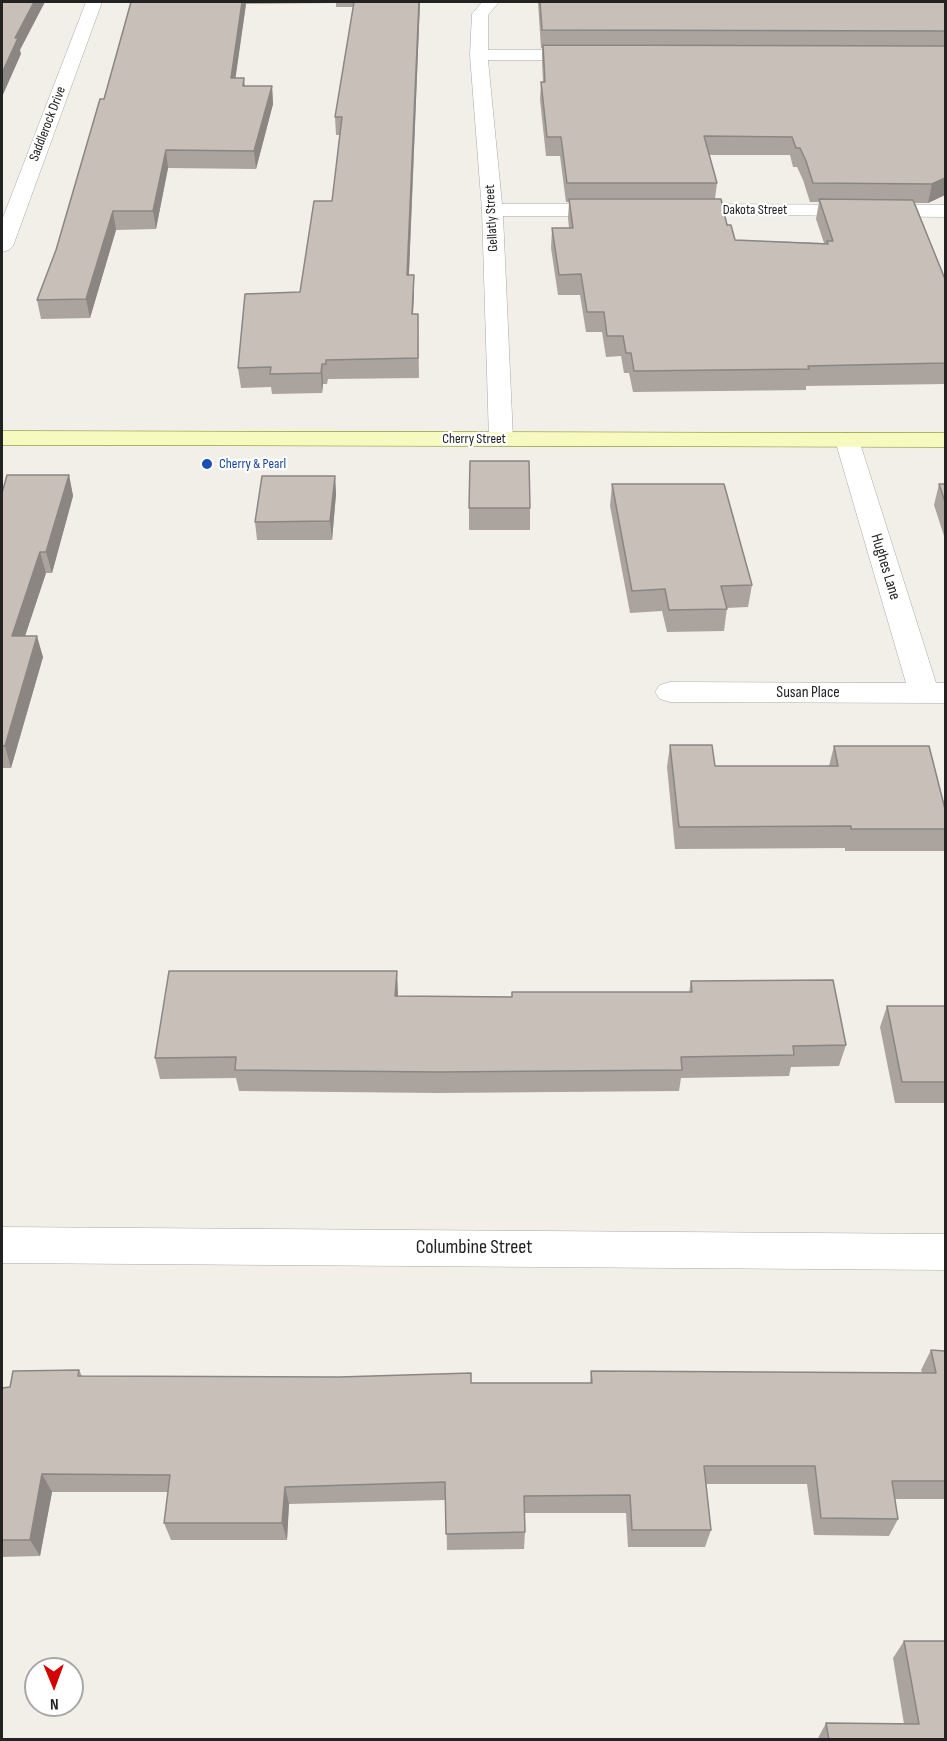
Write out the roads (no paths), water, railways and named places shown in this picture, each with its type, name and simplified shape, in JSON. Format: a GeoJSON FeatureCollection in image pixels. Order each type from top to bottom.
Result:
{"type":"FeatureCollection","features":[{"type":"Feature","properties":{"kind":"main road","name":"Cherry Street"},"geometry":{"type":"LineString","coordinates":[[2,438],[945,440]]}},
{"type":"Feature","properties":{"kind":"street","name":"Saddlerock Drive"},"geometry":{"type":"LineString","coordinates":[[2,246],[94,2]]}},
{"type":"Feature","properties":{"kind":"street","name":"Gellatly Street"},"geometry":{"type":"LineString","coordinates":[[491,2],[480,14],[479,55],[492,210],[501,439]]}},
{"type":"Feature","properties":{"kind":"street"},"geometry":{"type":"LineString","coordinates":[[479,55],[599,55]]}},
{"type":"Feature","properties":{"kind":"street"},"geometry":{"type":"LineString","coordinates":[[492,210],[635,210]]}},
{"type":"Feature","properties":{"kind":"street","name":"Dakota Street"},"geometry":{"type":"LineString","coordinates":[[659,210],[945,211]]}},
{"type":"Feature","properties":{"kind":"street","name":"Hughes Lane"},"geometry":{"type":"LineString","coordinates":[[847,440],[935,693]]}},
{"type":"Feature","properties":{"kind":"street","name":"Susan Place"},"geometry":{"type":"LineString","coordinates":[[670,692],[935,693]]}},
{"type":"Feature","properties":{"kind":"street","name":"Columbine Street"},"geometry":{"type":"LineString","coordinates":[[2,1245],[945,1252]]}},
{"type":"Feature","properties":{"kind":"place","name":"Cherry & Pearl"},"geometry":{"type":"Point","coordinates":[207,464]}}]}
